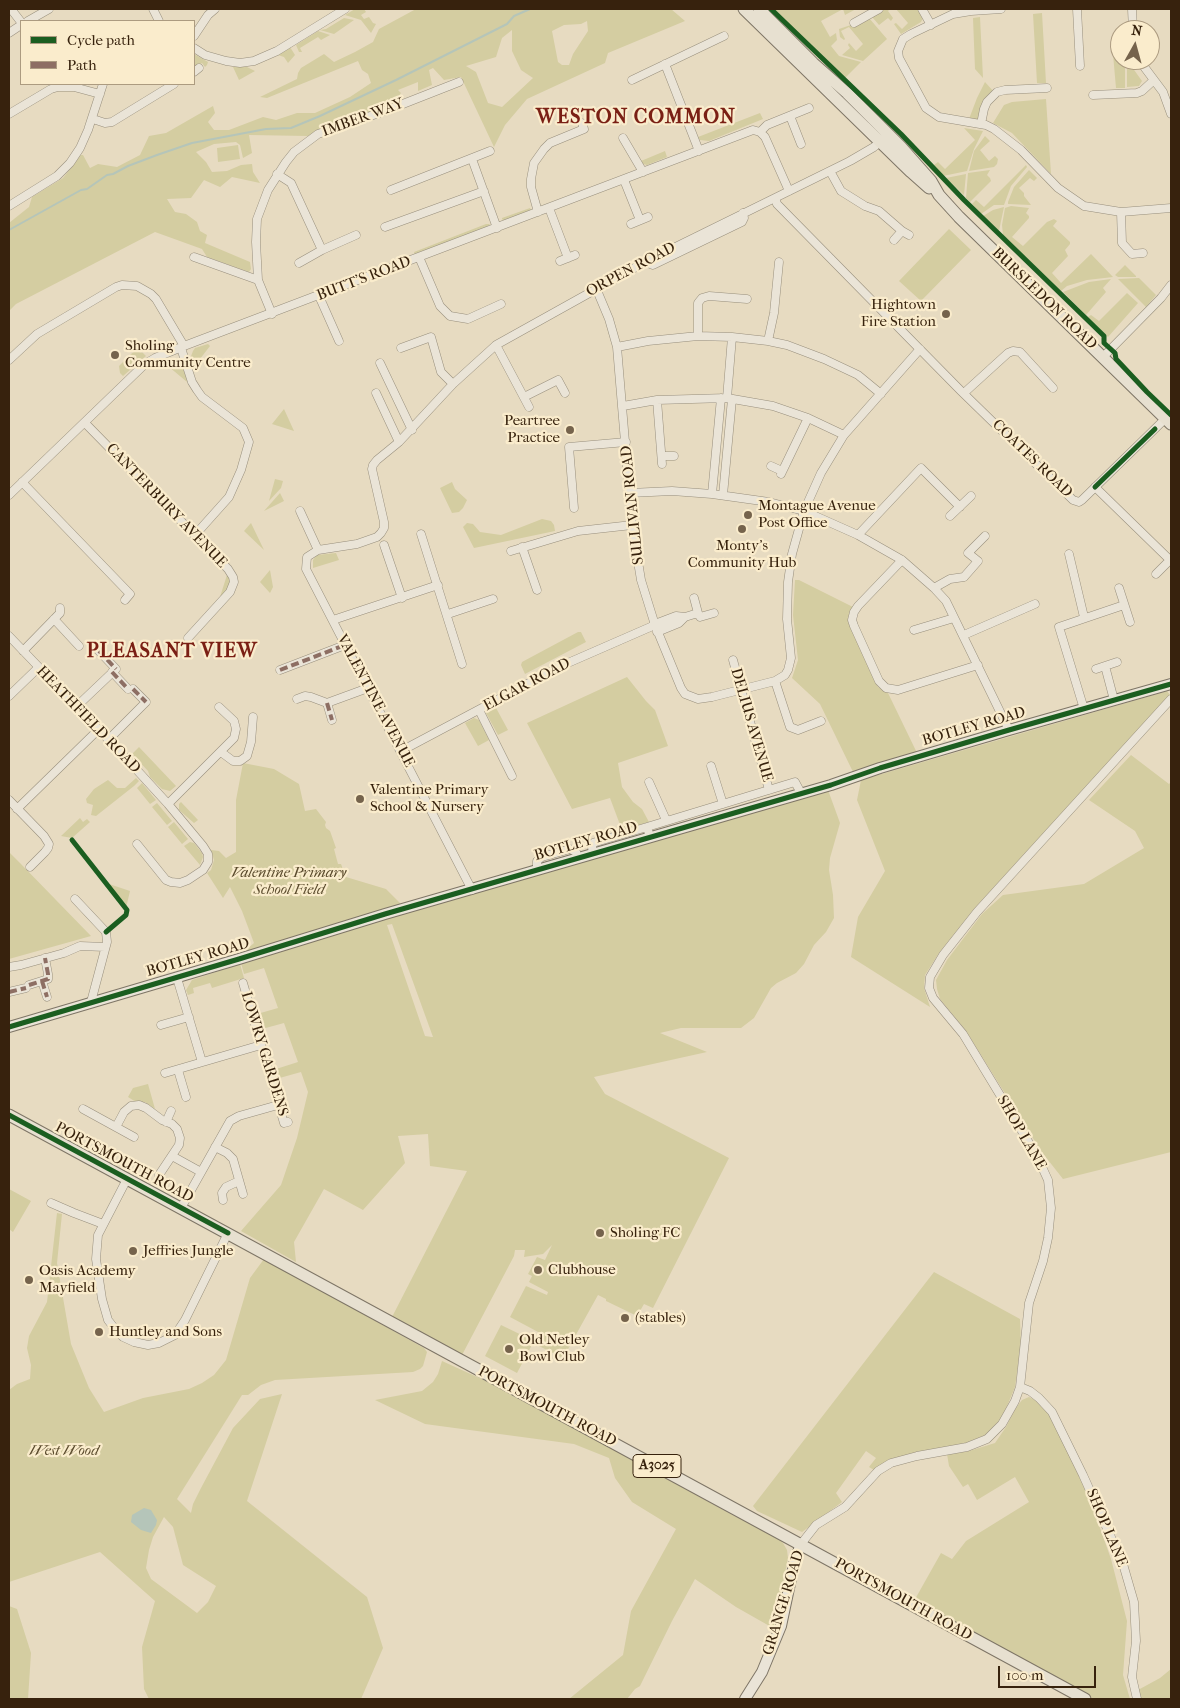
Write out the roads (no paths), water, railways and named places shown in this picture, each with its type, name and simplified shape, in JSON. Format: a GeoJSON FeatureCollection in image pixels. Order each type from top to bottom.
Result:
{"type":"FeatureCollection","features":[{"type":"Feature","properties":{"kind":"main road","name":"BURSLEDON ROAD"},"geometry":{"type":"LineString","coordinates":[[744,9],[884,137],[921,168],[939,195],[959,217],[1168,421]]}},
{"type":"Feature","properties":{"kind":"main road","name":"BURSLEDON ROAD"},"geometry":{"type":"LineString","coordinates":[[759,9],[813,63],[847,93],[884,137]]}},
{"type":"Feature","properties":{"kind":"main road","name":"BOTLEY ROAD"},"geometry":{"type":"LineString","coordinates":[[9,1027],[578,858],[648,832],[751,808],[801,794],[1009,730],[1171,684]]}},
{"type":"Feature","properties":{"kind":"main road","name":"PORTSMOUTH ROAD"},"geometry":{"type":"LineString","coordinates":[[9,1115],[1085,1699]]}},
{"type":"Feature","properties":{"kind":"main road","name":"GRANGE ROAD"},"geometry":{"type":"LineString","coordinates":[[745,1699],[762,1672],[781,1626],[794,1560],[801,1544]]}},
{"type":"Feature","properties":{"kind":"street"},"geometry":{"type":"LineString","coordinates":[[11,9],[20,22]]}},
{"type":"Feature","properties":{"kind":"street"},"geometry":{"type":"LineString","coordinates":[[30,20],[49,9]]}},
{"type":"Feature","properties":{"kind":"street"},"geometry":{"type":"LineString","coordinates":[[195,34],[208,15],[216,9]]}},
{"type":"Feature","properties":{"kind":"street"},"geometry":{"type":"LineString","coordinates":[[195,49],[205,55],[226,62],[254,61],[275,52],[345,9]]}},
{"type":"Feature","properties":{"kind":"street"},"geometry":{"type":"LineString","coordinates":[[854,23],[879,9]]}},
{"type":"Feature","properties":{"kind":"street"},"geometry":{"type":"LineString","coordinates":[[922,9],[930,25]]}},
{"type":"Feature","properties":{"kind":"street"},"geometry":{"type":"LineString","coordinates":[[1002,9],[953,14],[903,39],[898,51],[902,64],[926,108],[939,117],[980,124],[994,129],[1013,143],[1058,188],[1084,206],[1121,212],[1171,208]]}},
{"type":"Feature","properties":{"kind":"street"},"geometry":{"type":"LineString","coordinates":[[1076,9],[1080,66]]}},
{"type":"Feature","properties":{"kind":"street"},"geometry":{"type":"LineString","coordinates":[[9,33],[20,25]]}},
{"type":"Feature","properties":{"kind":"street"},"geometry":{"type":"LineString","coordinates":[[632,80],[721,39]]}},
{"type":"Feature","properties":{"kind":"street"},"geometry":{"type":"LineString","coordinates":[[665,64],[699,151]]}},
{"type":"Feature","properties":{"kind":"street"},"geometry":{"type":"LineString","coordinates":[[1146,70],[1163,92],[1171,114]]}},
{"type":"Feature","properties":{"kind":"street"},"geometry":{"type":"LineString","coordinates":[[1093,95],[1137,93],[1154,80]]}},
{"type":"Feature","properties":{"kind":"street","name":"IMBER WAY"},"geometry":{"type":"LineString","coordinates":[[272,314],[258,280],[257,219],[268,190],[277,174],[294,152],[318,134],[448,91],[459,82]]}},
{"type":"Feature","properties":{"kind":"street"},"geometry":{"type":"LineString","coordinates":[[9,206],[61,173],[80,148],[103,85]]}},
{"type":"Feature","properties":{"kind":"street"},"geometry":{"type":"LineString","coordinates":[[92,119],[105,123],[112,122],[172,85]]}},
{"type":"Feature","properties":{"kind":"street"},"geometry":{"type":"LineString","coordinates":[[9,114],[51,89],[58,87],[74,87],[100,94]]}},
{"type":"Feature","properties":{"kind":"street"},"geometry":{"type":"LineString","coordinates":[[980,124],[987,102],[997,92],[1047,88]]}},
{"type":"Feature","properties":{"kind":"street","name":"BUTT'S ROAD"},"geometry":{"type":"LineString","coordinates":[[9,495],[145,364],[155,358],[753,130],[760,132],[767,125],[809,108]]}},
{"type":"Feature","properties":{"kind":"street"},"geometry":{"type":"LineString","coordinates":[[790,116],[801,144]]}},
{"type":"Feature","properties":{"kind":"street"},"geometry":{"type":"LineString","coordinates":[[538,212],[531,188],[534,163],[550,143],[584,129],[582,123]]}},
{"type":"Feature","properties":{"kind":"street"},"geometry":{"type":"LineString","coordinates":[[760,132],[765,137],[789,191]]}},
{"type":"Feature","properties":{"kind":"street","name":"ORPEN ROAD"},"geometry":{"type":"LineString","coordinates":[[318,550],[356,544],[377,537],[382,533],[384,522],[372,469],[377,460],[412,430],[454,384],[496,345],[645,262],[830,171],[869,150],[884,137]]}},
{"type":"Feature","properties":{"kind":"street"},"geometry":{"type":"LineString","coordinates":[[623,138],[643,172]]}},
{"type":"Feature","properties":{"kind":"street"},"geometry":{"type":"LineString","coordinates":[[391,190],[490,151]]}},
{"type":"Feature","properties":{"kind":"street"},"geometry":{"type":"LineString","coordinates":[[472,159],[497,228]]}},
{"type":"Feature","properties":{"kind":"street"},"geometry":{"type":"LineString","coordinates":[[830,171],[841,191],[865,206],[879,211],[906,233],[894,240]]}},
{"type":"Feature","properties":{"kind":"street"},"geometry":{"type":"LineString","coordinates":[[277,174],[291,183],[322,250]]}},
{"type":"Feature","properties":{"kind":"street"},"geometry":{"type":"LineString","coordinates":[[624,180],[640,220]]}},
{"type":"Feature","properties":{"kind":"street"},"geometry":{"type":"LineString","coordinates":[[385,227],[484,191]]}},
{"type":"Feature","properties":{"kind":"street","name":"COATES ROAD"},"geometry":{"type":"LineString","coordinates":[[774,198],[964,394],[1073,500],[1079,502],[1082,500],[1168,421]]}},
{"type":"Feature","properties":{"kind":"street"},"geometry":{"type":"LineString","coordinates":[[549,208],[567,258]]}},
{"type":"Feature","properties":{"kind":"street"},"geometry":{"type":"LineString","coordinates":[[1121,212],[1122,243],[1132,254],[1143,253]]}},
{"type":"Feature","properties":{"kind":"street"},"geometry":{"type":"LineString","coordinates":[[631,224],[648,217]]}},
{"type":"Feature","properties":{"kind":"street"},"geometry":{"type":"LineString","coordinates":[[299,262],[356,235]]}},
{"type":"Feature","properties":{"kind":"street"},"geometry":{"type":"LineString","coordinates":[[194,257],[258,280]]}},
{"type":"Feature","properties":{"kind":"street"},"geometry":{"type":"LineString","coordinates":[[419,257],[440,306],[450,316],[468,319],[501,304]]}},
{"type":"Feature","properties":{"kind":"street"},"geometry":{"type":"LineString","coordinates":[[768,341],[774,313],[779,262]]}},
{"type":"Feature","properties":{"kind":"street"},"geometry":{"type":"LineString","coordinates":[[778,272],[787,273]]}},
{"type":"Feature","properties":{"kind":"street"},"geometry":{"type":"LineString","coordinates":[[9,360],[36,334],[116,287],[122,285],[137,286],[151,294],[156,299],[183,347],[190,374],[197,390],[243,428],[249,442],[241,470],[228,497],[195,536]]}},
{"type":"Feature","properties":{"kind":"street"},"geometry":{"type":"LineString","coordinates":[[1102,357],[1171,285]]}},
{"type":"Feature","properties":{"kind":"street","name":"SULLIVAN ROAD"},"geometry":{"type":"LineString","coordinates":[[596,288],[609,319],[617,347],[632,525],[641,580],[656,627],[678,683],[685,694],[705,698],[775,681]]}},
{"type":"Feature","properties":{"kind":"street"},"geometry":{"type":"LineString","coordinates":[[319,296],[339,340]]}},
{"type":"Feature","properties":{"kind":"street"},"geometry":{"type":"LineString","coordinates":[[698,336],[698,303],[702,298],[709,296],[747,299]]}},
{"type":"Feature","properties":{"kind":"street"},"geometry":{"type":"LineString","coordinates":[[401,348],[434,336],[442,372],[454,384]]}},
{"type":"Feature","properties":{"kind":"street"},"geometry":{"type":"LineString","coordinates":[[617,347],[648,341],[698,336],[768,341],[787,345],[824,359],[858,375],[881,394]]}},
{"type":"Feature","properties":{"kind":"street"},"geometry":{"type":"LineString","coordinates":[[723,495],[727,398],[732,337]]}},
{"type":"Feature","properties":{"kind":"street"},"geometry":{"type":"LineString","coordinates":[[496,345],[530,407]]}},
{"type":"Feature","properties":{"kind":"street"},"geometry":{"type":"LineString","coordinates":[[821,721],[798,730],[790,728],[775,681],[785,675],[791,658],[787,619],[788,582],[792,554],[804,511],[822,473],[844,436],[920,349]]}},
{"type":"Feature","properties":{"kind":"street"},"geometry":{"type":"LineString","coordinates":[[964,394],[1008,353],[1015,350],[1022,354],[1053,388]]}},
{"type":"Feature","properties":{"kind":"street"},"geometry":{"type":"LineString","coordinates":[[384,366],[412,430]]}},
{"type":"Feature","properties":{"kind":"street"},"geometry":{"type":"LineString","coordinates":[[524,397],[558,380],[565,393]]}},
{"type":"Feature","properties":{"kind":"street"},"geometry":{"type":"LineString","coordinates":[[376,393],[399,442]]}},
{"type":"Feature","properties":{"kind":"street"},"geometry":{"type":"LineString","coordinates":[[712,494],[727,398]]}},
{"type":"Feature","properties":{"kind":"street"},"geometry":{"type":"LineString","coordinates":[[623,406],[657,400],[727,398],[773,406],[808,418],[844,436]]}},
{"type":"Feature","properties":{"kind":"street"},"geometry":{"type":"LineString","coordinates":[[657,400],[662,460],[674,456]]}},
{"type":"Feature","properties":{"kind":"street"},"geometry":{"type":"LineString","coordinates":[[771,466],[781,472],[808,418]]}},
{"type":"Feature","properties":{"kind":"street","name":"CANTERBURY AVENUE"},"geometry":{"type":"LineString","coordinates":[[85,423],[228,569],[233,577],[234,582],[230,592],[188,638]]}},
{"type":"Feature","properties":{"kind":"street"},"geometry":{"type":"LineString","coordinates":[[574,508],[569,447],[626,442]]}},
{"type":"Feature","properties":{"kind":"street"},"geometry":{"type":"LineString","coordinates":[[858,535],[921,468],[960,506]]}},
{"type":"Feature","properties":{"kind":"street"},"geometry":{"type":"LineString","coordinates":[[22,482],[130,595]]}},
{"type":"Feature","properties":{"kind":"street"},"geometry":{"type":"LineString","coordinates":[[1095,487],[1171,559],[1156,574]]}},
{"type":"Feature","properties":{"kind":"street"},"geometry":{"type":"LineString","coordinates":[[630,493],[672,491],[723,495],[767,502],[804,511],[858,535],[902,560],[946,601],[1009,730]]}},
{"type":"Feature","properties":{"kind":"street"},"geometry":{"type":"LineString","coordinates":[[950,516],[972,496]]}},
{"type":"Feature","properties":{"kind":"street"},"geometry":{"type":"LineString","coordinates":[[300,511],[318,550]]}},
{"type":"Feature","properties":{"kind":"street"},"geometry":{"type":"LineString","coordinates":[[511,551],[578,531],[632,525]]}},
{"type":"Feature","properties":{"kind":"street"},"geometry":{"type":"LineString","coordinates":[[934,588],[950,579],[964,577],[978,561],[968,553],[985,536]]}},
{"type":"Feature","properties":{"kind":"street"},"geometry":{"type":"LineString","coordinates":[[433,538],[422,538],[448,614],[462,664]]}},
{"type":"Feature","properties":{"kind":"street"},"geometry":{"type":"LineString","coordinates":[[384,545],[402,598]]}},
{"type":"Feature","properties":{"kind":"street"},"geometry":{"type":"LineString","coordinates":[[522,547],[537,590]]}},
{"type":"Feature","properties":{"kind":"street","name":"VALENTINE AVENUE"},"geometry":{"type":"LineString","coordinates":[[318,550],[307,557],[306,569],[472,890]]}},
{"type":"Feature","properties":{"kind":"street"},"geometry":{"type":"LineString","coordinates":[[1069,554],[1084,617]]}},
{"type":"Feature","properties":{"kind":"street"},"geometry":{"type":"LineString","coordinates":[[902,560],[854,612],[852,620],[879,681],[886,688],[898,690],[978,665]]}},
{"type":"Feature","properties":{"kind":"street"},"geometry":{"type":"LineString","coordinates":[[524,582],[533,579]]}},
{"type":"Feature","properties":{"kind":"street"},"geometry":{"type":"LineString","coordinates":[[333,620],[438,586]]}},
{"type":"Feature","properties":{"kind":"street"},"geometry":{"type":"LineString","coordinates":[[1120,588],[1130,622]]}},
{"type":"Feature","properties":{"kind":"street"},"geometry":{"type":"LineString","coordinates":[[479,594],[482,602]]}},
{"type":"Feature","properties":{"kind":"street"},"geometry":{"type":"LineString","coordinates":[[694,598],[698,613]]}},
{"type":"Feature","properties":{"kind":"street"},"geometry":{"type":"LineString","coordinates":[[448,614],[493,599]]}},
{"type":"Feature","properties":{"kind":"street"},"geometry":{"type":"LineString","coordinates":[[964,635],[1034,604]]}},
{"type":"Feature","properties":{"kind":"street"},"geometry":{"type":"LineString","coordinates":[[1084,709],[1060,626],[1124,605]]}},
{"type":"Feature","properties":{"kind":"street"},"geometry":{"type":"LineString","coordinates":[[23,651],[60,614],[60,608]]}},
{"type":"Feature","properties":{"kind":"street","name":"ELGAR ROAD"},"geometry":{"type":"LineString","coordinates":[[401,751],[561,666],[656,627],[676,616],[685,617],[698,613],[700,617],[714,613]]}},
{"type":"Feature","properties":{"kind":"street"},"geometry":{"type":"LineString","coordinates":[[914,630],[954,618]]}},
{"type":"Feature","properties":{"kind":"street"},"geometry":{"type":"LineString","coordinates":[[54,620],[79,646]]}},
{"type":"Feature","properties":{"kind":"street","name":"HEATHFIELD ROAD"},"geometry":{"type":"LineString","coordinates":[[9,636],[168,804],[205,850],[208,858],[206,866],[200,873],[188,880],[180,883],[171,882],[166,880],[137,844]]}},
{"type":"Feature","properties":{"kind":"street"},"geometry":{"type":"LineString","coordinates":[[280,670],[345,645]]}},
{"type":"Feature","properties":{"kind":"street"},"geometry":{"type":"LineString","coordinates":[[99,651],[114,671],[146,702],[108,740]]}},
{"type":"Feature","properties":{"kind":"street","name":"DELIUS AVENUE"},"geometry":{"type":"LineString","coordinates":[[733,660],[769,790]]}},
{"type":"Feature","properties":{"kind":"street"},"geometry":{"type":"LineString","coordinates":[[1096,669],[1117,662]]}},
{"type":"Feature","properties":{"kind":"street"},"geometry":{"type":"LineString","coordinates":[[1104,666],[1114,700]]}},
{"type":"Feature","properties":{"kind":"street"},"geometry":{"type":"LineString","coordinates":[[9,696],[38,668]]}},
{"type":"Feature","properties":{"kind":"street"},"geometry":{"type":"LineString","coordinates":[[76,707],[114,671]]}},
{"type":"Feature","properties":{"kind":"street"},"geometry":{"type":"LineString","coordinates":[[297,699],[305,696],[327,703],[368,688]]}},
{"type":"Feature","properties":{"kind":"street","name":"SHOP LANE"},"geometry":{"type":"LineString","coordinates":[[1137,1699],[1132,1678],[1136,1641],[1134,1602],[1123,1564],[1052,1412],[1039,1398],[1030,1391],[1020,1387],[1029,1302],[1043,1262],[1048,1238],[1050,1208],[1048,1180],[1038,1156],[963,1034],[933,998],[929,988],[930,977],[942,955],[977,912],[1171,699]]}},
{"type":"Feature","properties":{"kind":"street"},"geometry":{"type":"LineString","coordinates":[[327,703],[332,720]]}},
{"type":"Feature","properties":{"kind":"street"},"geometry":{"type":"LineString","coordinates":[[168,804],[234,738],[236,730],[234,721],[219,707]]}},
{"type":"Feature","properties":{"kind":"street"},"geometry":{"type":"LineString","coordinates":[[139,709],[146,716]]}},
{"type":"Feature","properties":{"kind":"street"},"geometry":{"type":"LineString","coordinates":[[479,710],[512,776]]}},
{"type":"Feature","properties":{"kind":"street"},"geometry":{"type":"LineString","coordinates":[[221,752],[233,761],[240,761],[246,756],[251,742],[253,718]]}},
{"type":"Feature","properties":{"kind":"street"},"geometry":{"type":"LineString","coordinates":[[17,809],[98,730]]}},
{"type":"Feature","properties":{"kind":"street"},"geometry":{"type":"LineString","coordinates":[[712,766],[723,804]]}},
{"type":"Feature","properties":{"kind":"street"},"geometry":{"type":"LineString","coordinates":[[649,782],[666,820]]}},
{"type":"Feature","properties":{"kind":"street"},"geometry":{"type":"LineString","coordinates":[[648,832],[666,820],[795,782],[801,794]]}},
{"type":"Feature","properties":{"kind":"street"},"geometry":{"type":"LineString","coordinates":[[747,797],[751,808]]}},
{"type":"Feature","properties":{"kind":"street"},"geometry":{"type":"LineString","coordinates":[[9,800],[44,836],[49,844],[48,848],[30,866]]}},
{"type":"Feature","properties":{"kind":"street"},"geometry":{"type":"LineString","coordinates":[[75,900],[106,932],[105,947],[91,1002]]}},
{"type":"Feature","properties":{"kind":"street"},"geometry":{"type":"LineString","coordinates":[[9,967],[64,953],[80,946],[105,947]]}},
{"type":"Feature","properties":{"kind":"street"},"geometry":{"type":"LineString","coordinates":[[9,992],[42,981],[48,977],[45,958]]}},
{"type":"Feature","properties":{"kind":"street"},"geometry":{"type":"LineString","coordinates":[[177,978],[202,1062]]}},
{"type":"Feature","properties":{"kind":"street"},"geometry":{"type":"LineString","coordinates":[[42,981],[47,997]]}},
{"type":"Feature","properties":{"kind":"street","name":"LOWRY GARDENS"},"geometry":{"type":"LineString","coordinates":[[243,984],[278,1105],[284,1123],[288,1122]]}},
{"type":"Feature","properties":{"kind":"street"},"geometry":{"type":"LineString","coordinates":[[160,1025],[189,1017]]}},
{"type":"Feature","properties":{"kind":"street"},"geometry":{"type":"LineString","coordinates":[[165,1073],[261,1045]]}},
{"type":"Feature","properties":{"kind":"street"},"geometry":{"type":"LineString","coordinates":[[178,1070],[186,1097]]}},
{"type":"Feature","properties":{"kind":"street"},"geometry":{"type":"LineString","coordinates":[[181,1208],[230,1122],[238,1116],[278,1105]]}},
{"type":"Feature","properties":{"kind":"street"},"geometry":{"type":"LineString","coordinates":[[116,1127],[124,1112],[131,1106],[146,1108],[172,1124],[179,1133],[179,1144],[172,1156],[168,1158],[159,1175]]}},
{"type":"Feature","properties":{"kind":"street"},"geometry":{"type":"LineString","coordinates":[[83,1109],[134,1137]]}},
{"type":"Feature","properties":{"kind":"street"},"geometry":{"type":"LineString","coordinates":[[166,1122],[171,1112]]}},
{"type":"Feature","properties":{"kind":"street"},"geometry":{"type":"LineString","coordinates":[[215,1147],[233,1159],[243,1194]]}},
{"type":"Feature","properties":{"kind":"street"},"geometry":{"type":"LineString","coordinates":[[172,1156],[201,1172]]}},
{"type":"Feature","properties":{"kind":"street"},"geometry":{"type":"LineString","coordinates":[[127,1179],[98,1234],[96,1258],[102,1299],[108,1320],[123,1337],[148,1345],[159,1343],[174,1335],[186,1320],[228,1233]]}},
{"type":"Feature","properties":{"kind":"street"},"geometry":{"type":"LineString","coordinates":[[223,1200],[222,1193],[226,1188],[239,1181]]}},
{"type":"Feature","properties":{"kind":"street"},"geometry":{"type":"LineString","coordinates":[[51,1203],[103,1224]]}},
{"type":"Feature","properties":{"kind":"street","name":"GRANGE ROAD"},"geometry":{"type":"LineString","coordinates":[[801,1544],[816,1525],[845,1507],[878,1470],[891,1463],[967,1447],[987,1439],[1002,1424],[1015,1401],[1020,1387]]}},
{"type":"Feature","properties":{"kind":"waterway"},"geometry":{"type":"LineString","coordinates":[[9,230],[81,190],[87,189],[107,175],[157,155],[192,143],[266,129],[291,128],[320,116],[507,24],[514,16],[530,9]]}},
{"type":"Feature","properties":{"kind":"place","name":"Hightown Fire Station"},"geometry":{"type":"Point","coordinates":[946,314]}},
{"type":"Feature","properties":{"kind":"place","name":"Sholing Community Centre"},"geometry":{"type":"Point","coordinates":[115,355]}},
{"type":"Feature","properties":{"kind":"place","name":"Peartree Practice"},"geometry":{"type":"Point","coordinates":[570,430]}},
{"type":"Feature","properties":{"kind":"place","name":"Montague Avenue Post Office"},"geometry":{"type":"Point","coordinates":[748,515]}},
{"type":"Feature","properties":{"kind":"place","name":"Monty's Community Hub"},"geometry":{"type":"Point","coordinates":[742,529]}},
{"type":"Feature","properties":{"kind":"place","name":"Valentine Primary School & Nursery"},"geometry":{"type":"Point","coordinates":[360,799]}},
{"type":"Feature","properties":{"kind":"place","name":"Sholing FC"},"geometry":{"type":"Point","coordinates":[600,1233]}},
{"type":"Feature","properties":{"kind":"place","name":"Jeffries Jungle"},"geometry":{"type":"Point","coordinates":[133,1251]}},
{"type":"Feature","properties":{"kind":"place","name":"Clubhouse"},"geometry":{"type":"Point","coordinates":[538,1270]}},
{"type":"Feature","properties":{"kind":"place","name":"Oasis Academy Mayfield"},"geometry":{"type":"Point","coordinates":[29,1280]}},
{"type":"Feature","properties":{"kind":"place","name":"(stables)"},"geometry":{"type":"Point","coordinates":[625,1318]}},
{"type":"Feature","properties":{"kind":"place","name":"Huntley and Sons"},"geometry":{"type":"Point","coordinates":[99,1332]}},
{"type":"Feature","properties":{"kind":"place","name":"Old Netley Bowl Club"},"geometry":{"type":"Point","coordinates":[509,1349]}},
{"type":"Feature","properties":{"kind":"district","name":"WESTON COMMON"},"geometry":{"type":"Point","coordinates":[636,118]}},
{"type":"Feature","properties":{"kind":"district","name":"PLEASANT VIEW"},"geometry":{"type":"Point","coordinates":[172,652]}},
{"type":"Feature","properties":{"kind":"park label","name":"Valentine Primary School Field"},"geometry":{"type":"Point","coordinates":[289,882]}},
{"type":"Feature","properties":{"kind":"park label","name":"West Wood"},"geometry":{"type":"Point","coordinates":[64,1451]}}]}
